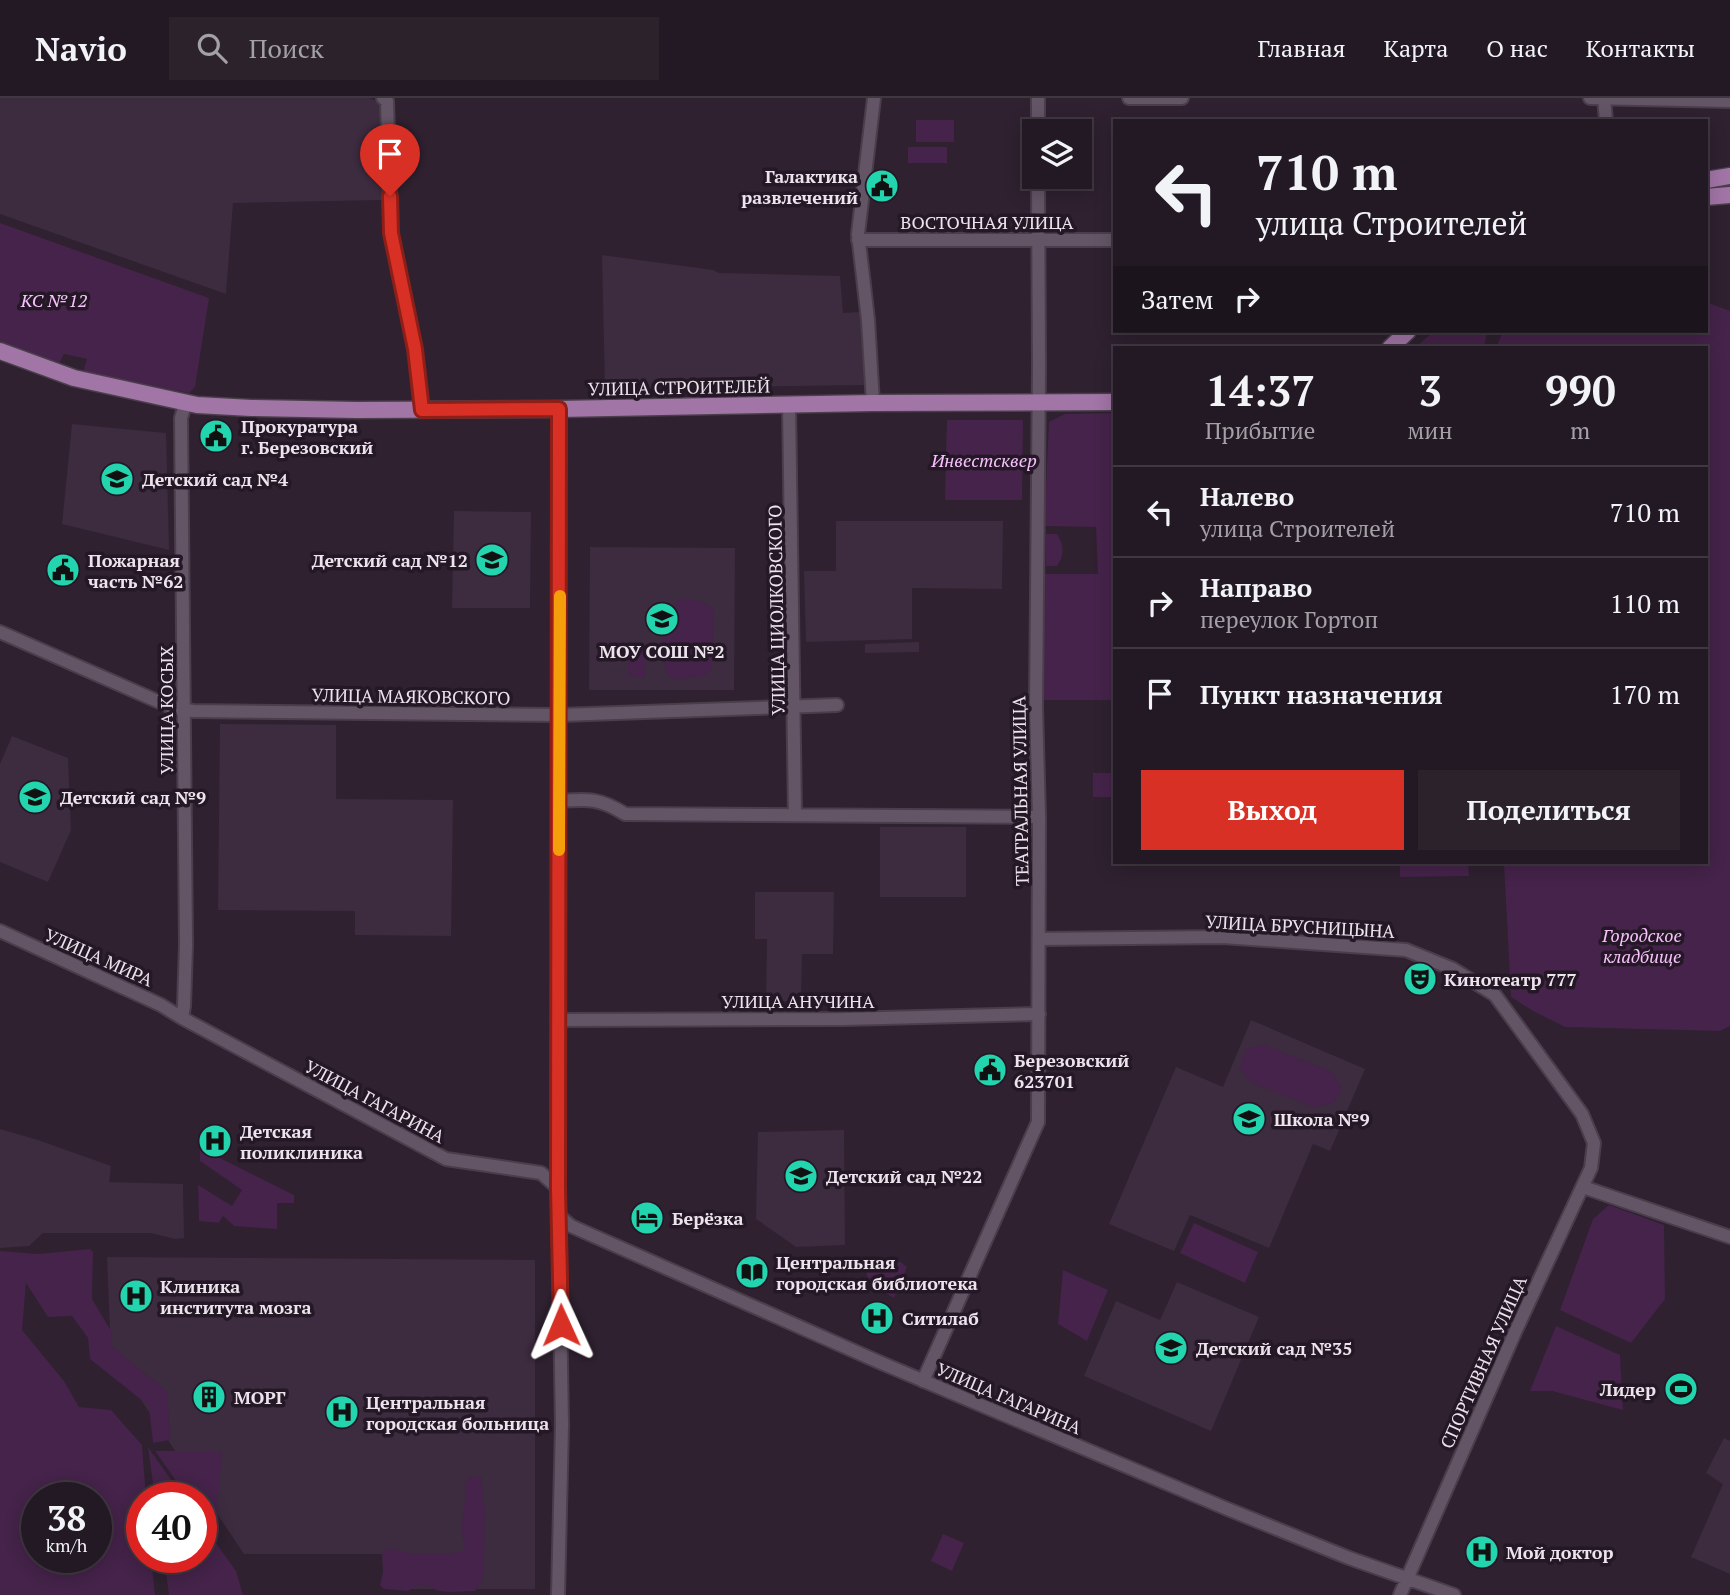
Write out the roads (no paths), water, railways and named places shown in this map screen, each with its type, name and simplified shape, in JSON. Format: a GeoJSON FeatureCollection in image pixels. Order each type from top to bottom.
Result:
{"type":"FeatureCollection","features":[{"type":"Feature","properties":{"kind":"main road"},"geometry":{"type":"LineString","coordinates":[[1708,180],[1730,176]]}},
{"type":"Feature","properties":{"kind":"main road"},"geometry":{"type":"LineString","coordinates":[[1708,197],[1730,195]]}},
{"type":"Feature","properties":{"kind":"main road"},"geometry":{"type":"LineString","coordinates":[[1392,346],[1406,333]]}},
{"type":"Feature","properties":{"kind":"main road","name":"УЛИЦА СТРОИТЕЛЕЙ"},"geometry":{"type":"LineString","coordinates":[[0,351],[74,377],[186,402],[251,408],[422,410],[1113,402]]}},
{"type":"Feature","properties":{"kind":"street"},"geometry":{"type":"LineString","coordinates":[[873,403],[868,320],[858,240],[874,98]]}},
{"type":"Feature","properties":{"kind":"street"},"geometry":{"type":"LineString","coordinates":[[1038,98],[1038,119]]}},
{"type":"Feature","properties":{"kind":"street"},"geometry":{"type":"LineString","coordinates":[[1129,98],[1182,98]]}},
{"type":"Feature","properties":{"kind":"street"},"geometry":{"type":"LineString","coordinates":[[1590,98],[1730,101]]}},
{"type":"Feature","properties":{"kind":"street"},"geometry":{"type":"LineString","coordinates":[[388,99],[391,233],[415,349],[422,410]]}},
{"type":"Feature","properties":{"kind":"street"},"geometry":{"type":"LineString","coordinates":[[1604,99],[1606,119]]}},
{"type":"Feature","properties":{"kind":"street","name":"ТЕАТРАЛЬНАЯ УЛИЦА"},"geometry":{"type":"LineString","coordinates":[[923,1381],[1038,1122],[1038,189]]}},
{"type":"Feature","properties":{"kind":"street","name":"ВОСТОЧНАЯ УЛИЦА"},"geometry":{"type":"LineString","coordinates":[[858,240],[1113,240]]}},
{"type":"Feature","properties":{"kind":"street","name":"УЛИЦА КОСЫХ"},"geometry":{"type":"LineString","coordinates":[[182,1018],[186,945],[181,418],[186,402]]}},
{"type":"Feature","properties":{"kind":"street","name":"УЛИЦА ЦИОЛКОВСКОГО"},"geometry":{"type":"LineString","coordinates":[[789,405],[795,815]]}},
{"type":"Feature","properties":{"kind":"street"},"geometry":{"type":"LineString","coordinates":[[558,1595],[562,1424],[558,1188],[561,715],[559,409]]}},
{"type":"Feature","properties":{"kind":"street","name":"УЛИЦА МАЯКОВСКОГО"},"geometry":{"type":"LineString","coordinates":[[0,632],[169,707],[184,710],[561,715],[837,705]]}},
{"type":"Feature","properties":{"kind":"street"},"geometry":{"type":"LineString","coordinates":[[560,801],[593,799],[609,804],[625,814],[1039,817]]}},
{"type":"Feature","properties":{"kind":"street","name":"УЛИЦА МИРА"},"geometry":{"type":"LineString","coordinates":[[0,931],[138,993],[182,1018]]}},
{"type":"Feature","properties":{"kind":"street","name":"УЛИЦА БРУСНИЦЫНА"},"geometry":{"type":"LineString","coordinates":[[1039,939],[1223,937],[1406,950],[1453,969],[1495,995],[1582,1114],[1594,1143]]}},
{"type":"Feature","properties":{"kind":"street","name":"УЛИЦА АНУЧИНА"},"geometry":{"type":"LineString","coordinates":[[558,1020],[844,1019],[1039,1014]]}},
{"type":"Feature","properties":{"kind":"street","name":"УЛИЦА ГАГАРИНА"},"geometry":{"type":"LineString","coordinates":[[182,1018],[446,1159],[541,1173],[558,1188]]}},
{"type":"Feature","properties":{"kind":"street","name":"СПОРТИВНАЯ УЛИЦА"},"geometry":{"type":"LineString","coordinates":[[1400,1595],[1509,1345],[1591,1168],[1594,1143]]}},
{"type":"Feature","properties":{"kind":"street"},"geometry":{"type":"LineString","coordinates":[[1583,1186],[1730,1237]]}},
{"type":"Feature","properties":{"kind":"street","name":"УЛИЦА ГАГАРИНА"},"geometry":{"type":"LineString","coordinates":[[559,1216],[570,1226],[923,1381],[1349,1558],[1454,1595]]}},
{"type":"Feature","properties":{"kind":"place","name":"Галактика развлечений"},"geometry":{"type":"Point","coordinates":[882,186]}},
{"type":"Feature","properties":{"kind":"place","name":"Прокуратура г. Березовский"},"geometry":{"type":"Point","coordinates":[216,436]}},
{"type":"Feature","properties":{"kind":"place","name":"Детский сад №4"},"geometry":{"type":"Point","coordinates":[117,479]}},
{"type":"Feature","properties":{"kind":"place","name":"Детский сад №12"},"geometry":{"type":"Point","coordinates":[492,560]}},
{"type":"Feature","properties":{"kind":"place","name":"Пожарная часть №62"},"geometry":{"type":"Point","coordinates":[63,570]}},
{"type":"Feature","properties":{"kind":"place","name":"МОУ СОШ №2"},"geometry":{"type":"Point","coordinates":[662,619]}},
{"type":"Feature","properties":{"kind":"place","name":"Детский сад №9"},"geometry":{"type":"Point","coordinates":[35,797]}},
{"type":"Feature","properties":{"kind":"place","name":"Кинотеатр 777"},"geometry":{"type":"Point","coordinates":[1420,979]}},
{"type":"Feature","properties":{"kind":"place","name":"Березовский 623701"},"geometry":{"type":"Point","coordinates":[990,1070]}},
{"type":"Feature","properties":{"kind":"place","name":"Школа №9"},"geometry":{"type":"Point","coordinates":[1249,1119]}},
{"type":"Feature","properties":{"kind":"place","name":"Детская поликлиника"},"geometry":{"type":"Point","coordinates":[215,1141]}},
{"type":"Feature","properties":{"kind":"place","name":"Детский сад №22"},"geometry":{"type":"Point","coordinates":[801,1176]}},
{"type":"Feature","properties":{"kind":"place","name":"Берёзка"},"geometry":{"type":"Point","coordinates":[647,1218]}},
{"type":"Feature","properties":{"kind":"place","name":"Центральная городская библиотека"},"geometry":{"type":"Point","coordinates":[752,1272]}},
{"type":"Feature","properties":{"kind":"place","name":"Клиника института мозга"},"geometry":{"type":"Point","coordinates":[136,1296]}},
{"type":"Feature","properties":{"kind":"place","name":"Ситилаб"},"geometry":{"type":"Point","coordinates":[877,1318]}},
{"type":"Feature","properties":{"kind":"place","name":"Детский сад №35"},"geometry":{"type":"Point","coordinates":[1171,1348]}},
{"type":"Feature","properties":{"kind":"place","name":"Лидер"},"geometry":{"type":"Point","coordinates":[1681,1389]}},
{"type":"Feature","properties":{"kind":"place","name":"МОРГ"},"geometry":{"type":"Point","coordinates":[209,1397]}},
{"type":"Feature","properties":{"kind":"place","name":"Центральная городская больница"},"geometry":{"type":"Point","coordinates":[342,1412]}},
{"type":"Feature","properties":{"kind":"place","name":"Мой доктор"},"geometry":{"type":"Point","coordinates":[1482,1552]}},
{"type":"Feature","properties":{"kind":"park label","name":"КС №12"},"geometry":{"type":"Point","coordinates":[54,300]}},
{"type":"Feature","properties":{"kind":"park label","name":"Инвестсквер"},"geometry":{"type":"Point","coordinates":[984,460]}},
{"type":"Feature","properties":{"kind":"park label","name":"Городское кладбище"},"geometry":{"type":"Point","coordinates":[1642,945]}}]}
